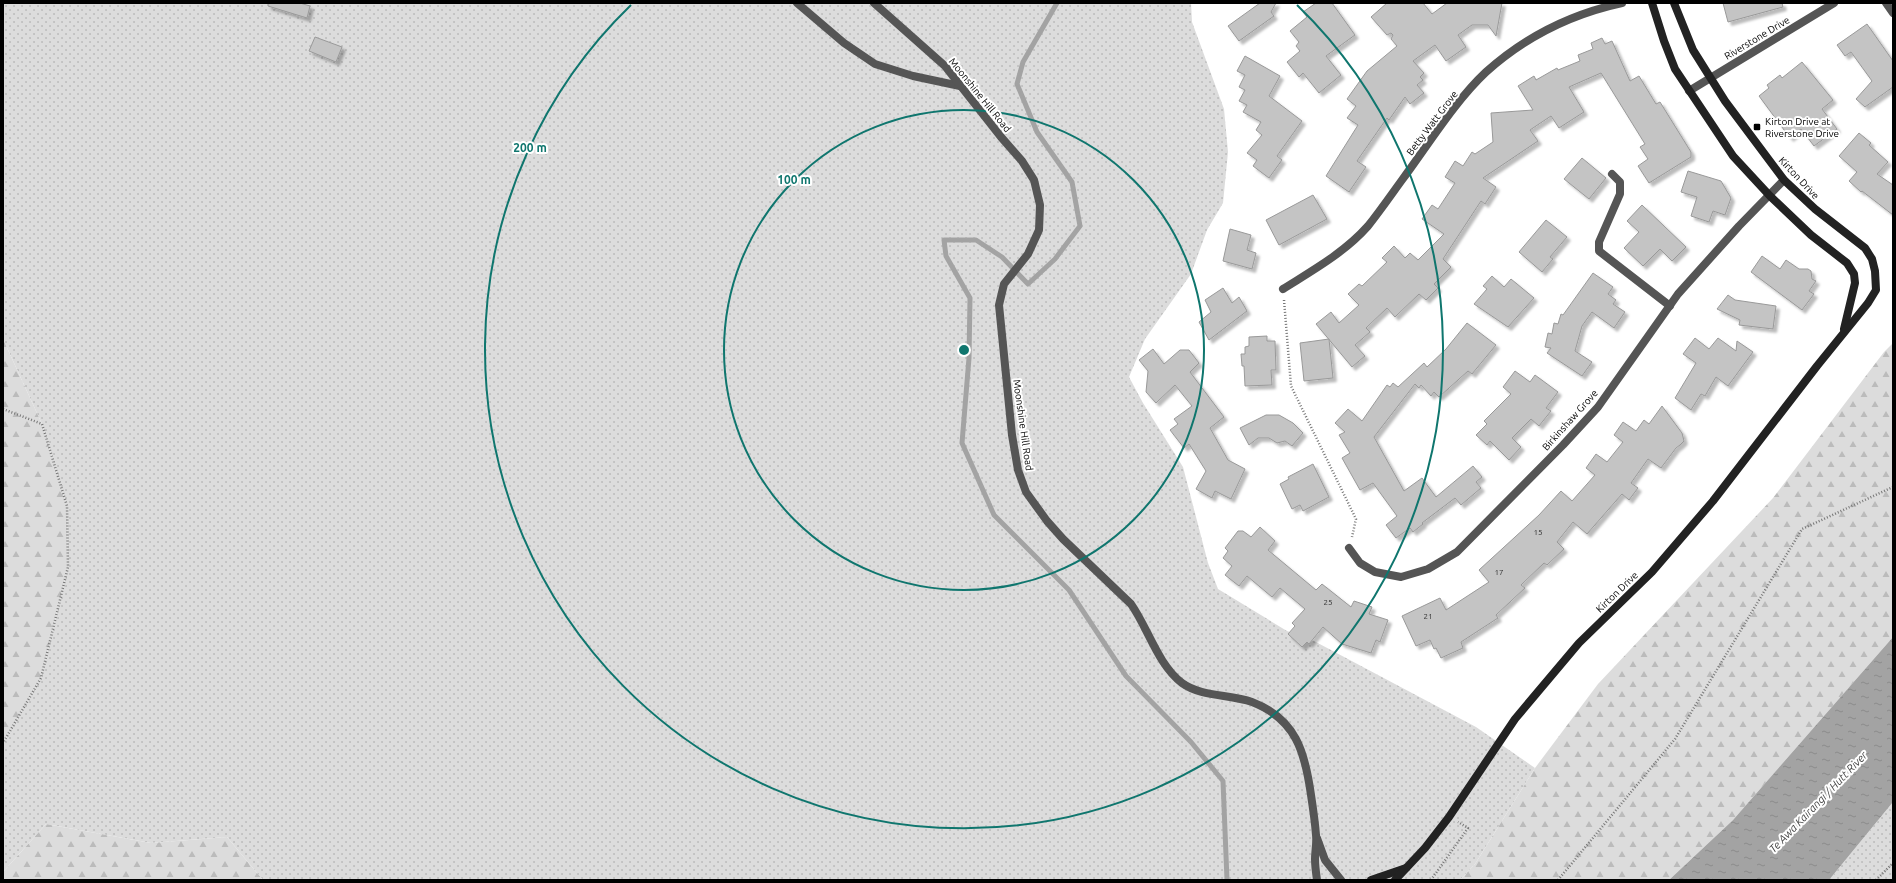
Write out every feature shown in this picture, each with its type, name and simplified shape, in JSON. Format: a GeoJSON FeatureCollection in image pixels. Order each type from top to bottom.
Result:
{"type":"FeatureCollection","features":[{"type":"Feature","properties":{"kind":"street"},"geometry":{"type":"LineString","coordinates":[[797,3],[844,43],[875,64],[913,76],[960,86]]}},
{"type":"Feature","properties":{"kind":"street","name":"Moonshine Hill Road"},"geometry":{"type":"LineString","coordinates":[[874,3],[945,66],[1022,161],[1034,180],[1037,188],[1041,214],[1039,230],[1032,246],[1007,280],[999,298],[999,314],[1012,434],[1018,470],[1026,492],[1063,539],[1131,604],[1167,667],[1183,684],[1205,692],[1240,698],[1262,706],[1281,719],[1291,730],[1297,739],[1304,756],[1308,775],[1316,836],[1315,860],[1317,880]]}},
{"type":"Feature","properties":{"kind":"street","name":"Betty Watt Grove"},"geometry":{"type":"LineString","coordinates":[[1283,289],[1339,254],[1368,226],[1461,100],[1486,73],[1518,47],[1550,28],[1577,15],[1622,3]]}},
{"type":"Feature","properties":{"kind":"street","name":"Kirton Drive"},"geometry":{"type":"LineString","coordinates":[[1652,3],[1675,69],[1733,156],[1770,196],[1811,235],[1848,263],[1854,274],[1854,283],[1844,332]]}},
{"type":"Feature","properties":{"kind":"street","name":"Kirton Drive"},"geometry":{"type":"LineString","coordinates":[[1395,880],[1425,848],[1449,817],[1515,719],[1579,643],[1652,572],[1714,501],[1868,303],[1876,290],[1876,271],[1872,259],[1865,248],[1815,209],[1784,180],[1748,134],[1693,50],[1674,3]]}},
{"type":"Feature","properties":{"kind":"street","name":"Riverstone Drive"},"geometry":{"type":"LineString","coordinates":[[1689,91],[1834,3]]}},
{"type":"Feature","properties":{"kind":"street"},"geometry":{"type":"LineString","coordinates":[[1886,3],[1893,12]]}},
{"type":"Feature","properties":{"kind":"street"},"geometry":{"type":"LineString","coordinates":[[1612,174],[1620,182],[1620,194],[1599,242],[1599,251],[1670,306]]}},
{"type":"Feature","properties":{"kind":"street","name":"Birkinshaw Grove"},"geometry":{"type":"LineString","coordinates":[[1349,548],[1360,563],[1375,572],[1401,577],[1428,569],[1456,552],[1563,445],[1598,407],[1683,288],[1739,226],[1784,180]]}},
{"type":"Feature","properties":{"kind":"street","name":"Moonshine Hill Road"},"geometry":{"type":"LineString","coordinates":[[1316,836],[1325,860],[1341,880]]}},
{"type":"Feature","properties":{"kind":"street","name":"Kirton Drive"},"geometry":{"type":"LineString","coordinates":[[1371,880],[1406,868]]}},
{"type":"Feature","properties":{"kind":"path"},"geometry":{"type":"LineString","coordinates":[[1283,289],[1291,386],[1356,519],[1349,548]]}},
{"type":"Feature","properties":{"kind":"path"},"geometry":{"type":"LineString","coordinates":[[3,409],[42,424],[67,506],[68,567],[41,678],[3,743]]}},
{"type":"Feature","properties":{"kind":"path"},"geometry":{"type":"LineString","coordinates":[[1558,880],[1675,739],[1802,529],[1893,486]]}},
{"type":"Feature","properties":{"kind":"path"},"geometry":{"type":"LineString","coordinates":[[1431,880],[1468,828],[1449,817]]}},
{"type":"Feature","properties":{"kind":"path"},"geometry":{"type":"LineString","coordinates":[[1876,880],[1893,863]]}},
{"type":"Feature","properties":{"kind":"green space"},"geometry":{"type":"Polygon","coordinates":[[[3,3],[1191,3],[1192,22],[1224,109],[1228,152],[1223,203],[1207,230],[1191,274],[1145,339],[1129,377],[1143,403],[1183,467],[1208,563],[1218,589],[1287,631],[1314,641],[1476,727],[1535,768],[1475,864],[1460,880],[263,880],[227,837],[151,843],[46,824],[3,872],[3,743],[41,678],[68,567],[67,506],[42,424],[3,339],[3,3]]]}},
{"type":"Feature","properties":{"kind":"green space"},"geometry":{"type":"Polygon","coordinates":[[[3,339],[42,424],[67,506],[68,567],[41,678],[3,743],[3,339]]]}},
{"type":"Feature","properties":{"kind":"green space"},"geometry":{"type":"Polygon","coordinates":[[[1893,343],[1893,637],[1733,820],[1669,880],[1460,880],[1475,864],[1535,768],[1598,684],[1773,498],[1884,352],[1893,343]]]}},
{"type":"Feature","properties":{"kind":"green space"},"geometry":{"type":"Polygon","coordinates":[[[1893,802],[1893,880],[1829,880],[1893,802]]]}},
{"type":"Feature","properties":{"kind":"green space"},"geometry":{"type":"Polygon","coordinates":[[[46,824],[151,843],[227,837],[263,880],[3,880],[3,872],[46,824]]]}},
{"type":"Feature","properties":{"kind":"water","name":"Te Awa Kairangi / Hutt River"},"geometry":{"type":"Polygon","coordinates":[[[1893,637],[1893,802],[1829,880],[1669,880],[1733,820],[1893,637]]]}},
{"type":"Feature","properties":{"kind":"building"},"geometry":{"type":"Polygon","coordinates":[[[268,3],[300,3],[310,6],[307,18],[268,6],[268,3]]]}},
{"type":"Feature","properties":{"kind":"building"},"geometry":{"type":"Polygon","coordinates":[[[1260,3],[1276,3],[1271,12],[1274,16],[1239,41],[1228,26],[1260,3]]]}},
{"type":"Feature","properties":{"kind":"building"},"geometry":{"type":"Polygon","coordinates":[[[1316,3],[1332,3],[1355,35],[1326,56],[1341,75],[1319,93],[1303,73],[1299,77],[1287,62],[1300,51],[1296,46],[1299,42],[1290,31],[1307,17],[1303,12],[1316,3]]]}},
{"type":"Feature","properties":{"kind":"building"},"geometry":{"type":"Polygon","coordinates":[[[1387,3],[1423,3],[1432,14],[1447,3],[1502,3],[1496,36],[1488,25],[1472,25],[1458,35],[1466,47],[1446,61],[1435,45],[1413,61],[1424,73],[1420,77],[1423,80],[1417,85],[1424,93],[1410,104],[1405,97],[1389,120],[1387,118],[1357,161],[1366,167],[1349,192],[1326,176],[1358,125],[1347,118],[1356,106],[1347,99],[1367,71],[1397,46],[1391,39],[1393,35],[1391,33],[1387,35],[1371,17],[1387,3]]]}},
{"type":"Feature","properties":{"kind":"building"},"geometry":{"type":"Polygon","coordinates":[[[1723,3],[1782,3],[1783,7],[1728,22],[1723,3]]]}},
{"type":"Feature","properties":{"kind":"building"},"geometry":{"type":"Polygon","coordinates":[[[1867,24],[1893,61],[1893,87],[1865,107],[1856,99],[1872,81],[1851,52],[1845,56],[1837,45],[1867,24]]]}},
{"type":"Feature","properties":{"kind":"building"},"geometry":{"type":"Polygon","coordinates":[[[315,37],[342,47],[336,62],[309,51],[315,37]]]}},
{"type":"Feature","properties":{"kind":"building"},"geometry":{"type":"Polygon","coordinates":[[[1602,38],[1605,44],[1612,41],[1630,81],[1639,76],[1656,104],[1660,102],[1691,152],[1691,157],[1649,183],[1638,166],[1648,159],[1640,147],[1645,144],[1601,73],[1569,87],[1584,112],[1559,128],[1551,116],[1530,130],[1538,141],[1483,178],[1496,187],[1485,204],[1481,201],[1443,259],[1451,267],[1434,284],[1438,288],[1426,300],[1419,294],[1395,317],[1387,308],[1366,328],[1370,332],[1355,345],[1365,356],[1352,367],[1316,324],[1331,312],[1339,323],[1359,305],[1348,294],[1359,284],[1362,286],[1387,262],[1382,258],[1394,246],[1405,258],[1410,253],[1418,260],[1444,234],[1422,219],[1432,205],[1438,209],[1455,183],[1445,177],[1455,161],[1463,166],[1472,152],[1475,154],[1493,142],[1491,113],[1533,110],[1518,86],[1534,76],[1536,80],[1557,68],[1558,70],[1580,61],[1578,55],[1593,49],[1591,43],[1602,38]]]}},
{"type":"Feature","properties":{"kind":"building"},"geometry":{"type":"Polygon","coordinates":[[[1245,56],[1280,76],[1269,96],[1302,121],[1277,156],[1282,160],[1269,178],[1253,166],[1257,160],[1247,153],[1262,135],[1256,130],[1261,122],[1243,112],[1247,105],[1239,101],[1245,90],[1239,87],[1245,75],[1237,71],[1245,56]]]}},
{"type":"Feature","properties":{"kind":"building"},"geometry":{"type":"Polygon","coordinates":[[[1802,62],[1833,100],[1822,109],[1837,129],[1814,146],[1801,129],[1790,138],[1759,96],[1769,88],[1767,85],[1780,75],[1782,78],[1802,62]]]}},
{"type":"Feature","properties":{"kind":"building"},"geometry":{"type":"Polygon","coordinates":[[[1859,133],[1871,143],[1869,145],[1888,162],[1877,174],[1893,185],[1893,215],[1862,191],[1861,192],[1849,181],[1857,172],[1839,156],[1859,133]]]}},
{"type":"Feature","properties":{"kind":"building"},"geometry":{"type":"Polygon","coordinates":[[[1582,158],[1606,178],[1589,199],[1564,179],[1582,158]]]}},
{"type":"Feature","properties":{"kind":"building"},"geometry":{"type":"Polygon","coordinates":[[[1688,171],[1721,181],[1731,198],[1725,215],[1713,211],[1709,222],[1691,216],[1697,197],[1681,192],[1688,171]]]}},
{"type":"Feature","properties":{"kind":"building"},"geometry":{"type":"Polygon","coordinates":[[[1313,195],[1327,219],[1279,245],[1266,220],[1313,195]]]}},
{"type":"Feature","properties":{"kind":"building"},"geometry":{"type":"Polygon","coordinates":[[[1642,205],[1686,247],[1672,261],[1660,249],[1643,266],[1624,248],[1639,232],[1627,221],[1642,205]]]}},
{"type":"Feature","properties":{"kind":"building"},"geometry":{"type":"Polygon","coordinates":[[[1546,220],[1567,237],[1550,257],[1553,259],[1542,272],[1519,252],[1546,220]]]}},
{"type":"Feature","properties":{"kind":"building"},"geometry":{"type":"Polygon","coordinates":[[[1230,229],[1251,235],[1247,250],[1256,253],[1252,269],[1223,261],[1230,229]]]}},
{"type":"Feature","properties":{"kind":"building"},"geometry":{"type":"Polygon","coordinates":[[[1762,256],[1780,269],[1786,260],[1799,269],[1808,269],[1811,271],[1812,279],[1816,281],[1809,291],[1814,294],[1802,310],[1751,272],[1762,256]]]}},
{"type":"Feature","properties":{"kind":"building"},"geometry":{"type":"Polygon","coordinates":[[[1593,273],[1613,287],[1608,294],[1616,300],[1613,304],[1625,312],[1614,328],[1592,312],[1582,326],[1575,351],[1592,362],[1582,376],[1547,353],[1551,348],[1545,347],[1548,333],[1552,334],[1554,323],[1558,324],[1561,314],[1563,315],[1593,273]]]}},
{"type":"Feature","properties":{"kind":"building"},"geometry":{"type":"Polygon","coordinates":[[[1492,276],[1504,287],[1511,279],[1534,298],[1508,327],[1474,304],[1487,289],[1483,286],[1492,276]]]}},
{"type":"Feature","properties":{"kind":"building"},"geometry":{"type":"Polygon","coordinates":[[[1223,288],[1232,303],[1239,297],[1247,311],[1209,340],[1199,322],[1211,312],[1205,300],[1223,288]]]}},
{"type":"Feature","properties":{"kind":"building"},"geometry":{"type":"Polygon","coordinates":[[[1728,295],[1735,300],[1776,306],[1773,329],[1739,325],[1740,320],[1717,309],[1728,295]]]}},
{"type":"Feature","properties":{"kind":"building"},"geometry":{"type":"Polygon","coordinates":[[[1467,323],[1496,345],[1472,374],[1468,371],[1439,397],[1434,392],[1431,396],[1421,385],[1419,388],[1415,384],[1374,437],[1404,491],[1422,478],[1436,497],[1473,466],[1482,477],[1476,482],[1481,488],[1461,505],[1455,498],[1422,523],[1423,524],[1413,532],[1410,528],[1396,538],[1386,525],[1397,516],[1373,483],[1360,490],[1342,458],[1350,453],[1339,435],[1345,432],[1335,423],[1348,409],[1362,421],[1387,385],[1390,387],[1393,383],[1398,387],[1424,363],[1427,367],[1446,349],[1467,323]]]}},
{"type":"Feature","properties":{"kind":"building"},"geometry":{"type":"Polygon","coordinates":[[[1267,336],[1267,341],[1275,341],[1276,370],[1271,370],[1272,385],[1245,386],[1244,366],[1242,366],[1241,354],[1245,354],[1245,347],[1249,346],[1249,337],[1267,336]]]}},
{"type":"Feature","properties":{"kind":"building"},"geometry":{"type":"Polygon","coordinates":[[[1695,338],[1709,349],[1718,338],[1736,351],[1737,341],[1753,352],[1728,386],[1716,377],[1705,396],[1701,394],[1691,410],[1675,398],[1696,363],[1683,354],[1695,338]]]}},
{"type":"Feature","properties":{"kind":"building"},"geometry":{"type":"Polygon","coordinates":[[[1329,339],[1333,378],[1304,381],[1300,343],[1329,339]]]}},
{"type":"Feature","properties":{"kind":"building"},"geometry":{"type":"Polygon","coordinates":[[[1153,349],[1164,364],[1180,350],[1189,350],[1199,363],[1190,372],[1224,417],[1210,428],[1228,460],[1245,469],[1231,499],[1215,491],[1212,498],[1196,489],[1206,471],[1189,444],[1184,448],[1170,430],[1178,424],[1174,419],[1192,406],[1175,385],[1156,403],[1146,392],[1148,371],[1139,360],[1153,349]]]}},
{"type":"Feature","properties":{"kind":"building"},"geometry":{"type":"Polygon","coordinates":[[[1515,371],[1530,382],[1535,375],[1558,392],[1546,408],[1551,411],[1539,426],[1531,419],[1512,438],[1521,447],[1509,460],[1490,441],[1487,445],[1476,435],[1487,424],[1484,421],[1511,394],[1503,387],[1515,371]]]}},
{"type":"Feature","properties":{"kind":"building"},"geometry":{"type":"Polygon","coordinates":[[[1662,406],[1682,433],[1684,441],[1676,448],[1661,468],[1648,459],[1631,483],[1638,488],[1629,500],[1622,494],[1587,534],[1573,522],[1557,542],[1564,549],[1547,565],[1544,563],[1521,585],[1525,588],[1496,615],[1498,618],[1461,642],[1463,648],[1441,658],[1436,648],[1434,649],[1430,640],[1416,646],[1402,616],[1440,598],[1446,610],[1489,582],[1479,570],[1539,515],[1561,491],[1572,501],[1595,475],[1586,468],[1596,454],[1607,462],[1623,442],[1614,435],[1623,422],[1636,431],[1644,420],[1649,424],[1662,406]]]}},
{"type":"Feature","properties":{"kind":"building"},"geometry":{"type":"Polygon","coordinates":[[[1266,415],[1279,415],[1293,423],[1303,433],[1292,446],[1285,441],[1277,443],[1269,438],[1258,438],[1249,445],[1240,428],[1266,415]]]}},
{"type":"Feature","properties":{"kind":"building"},"geometry":{"type":"Polygon","coordinates":[[[1313,464],[1329,497],[1303,511],[1300,505],[1292,509],[1280,484],[1289,479],[1288,477],[1313,464]]]}},
{"type":"Feature","properties":{"kind":"building"},"geometry":{"type":"Polygon","coordinates":[[[1260,527],[1275,541],[1268,550],[1316,590],[1322,584],[1351,607],[1354,601],[1372,607],[1369,614],[1388,620],[1380,642],[1376,640],[1371,653],[1342,644],[1323,627],[1309,644],[1307,642],[1302,647],[1288,634],[1295,626],[1292,623],[1305,609],[1280,588],[1272,597],[1247,576],[1239,586],[1225,575],[1232,566],[1223,558],[1228,551],[1225,548],[1238,531],[1243,531],[1251,537],[1260,527]]]}},
{"type":"Feature","properties":{"kind":"waterway"},"geometry":{"type":"LineString","coordinates":[[1057,3],[1023,62],[1017,84],[1037,132],[1072,182],[1080,226],[1055,259],[1028,284],[1002,257],[976,240],[944,240],[946,256],[970,298],[969,358],[962,443],[994,515],[1069,590],[1126,676],[1191,742],[1223,781],[1227,880]]}},
{"type":"Feature","properties":{"kind":"place","name":"Kirton Drive at Riverstone Drive"},"geometry":{"type":"Point","coordinates":[1757,127]}}]}
